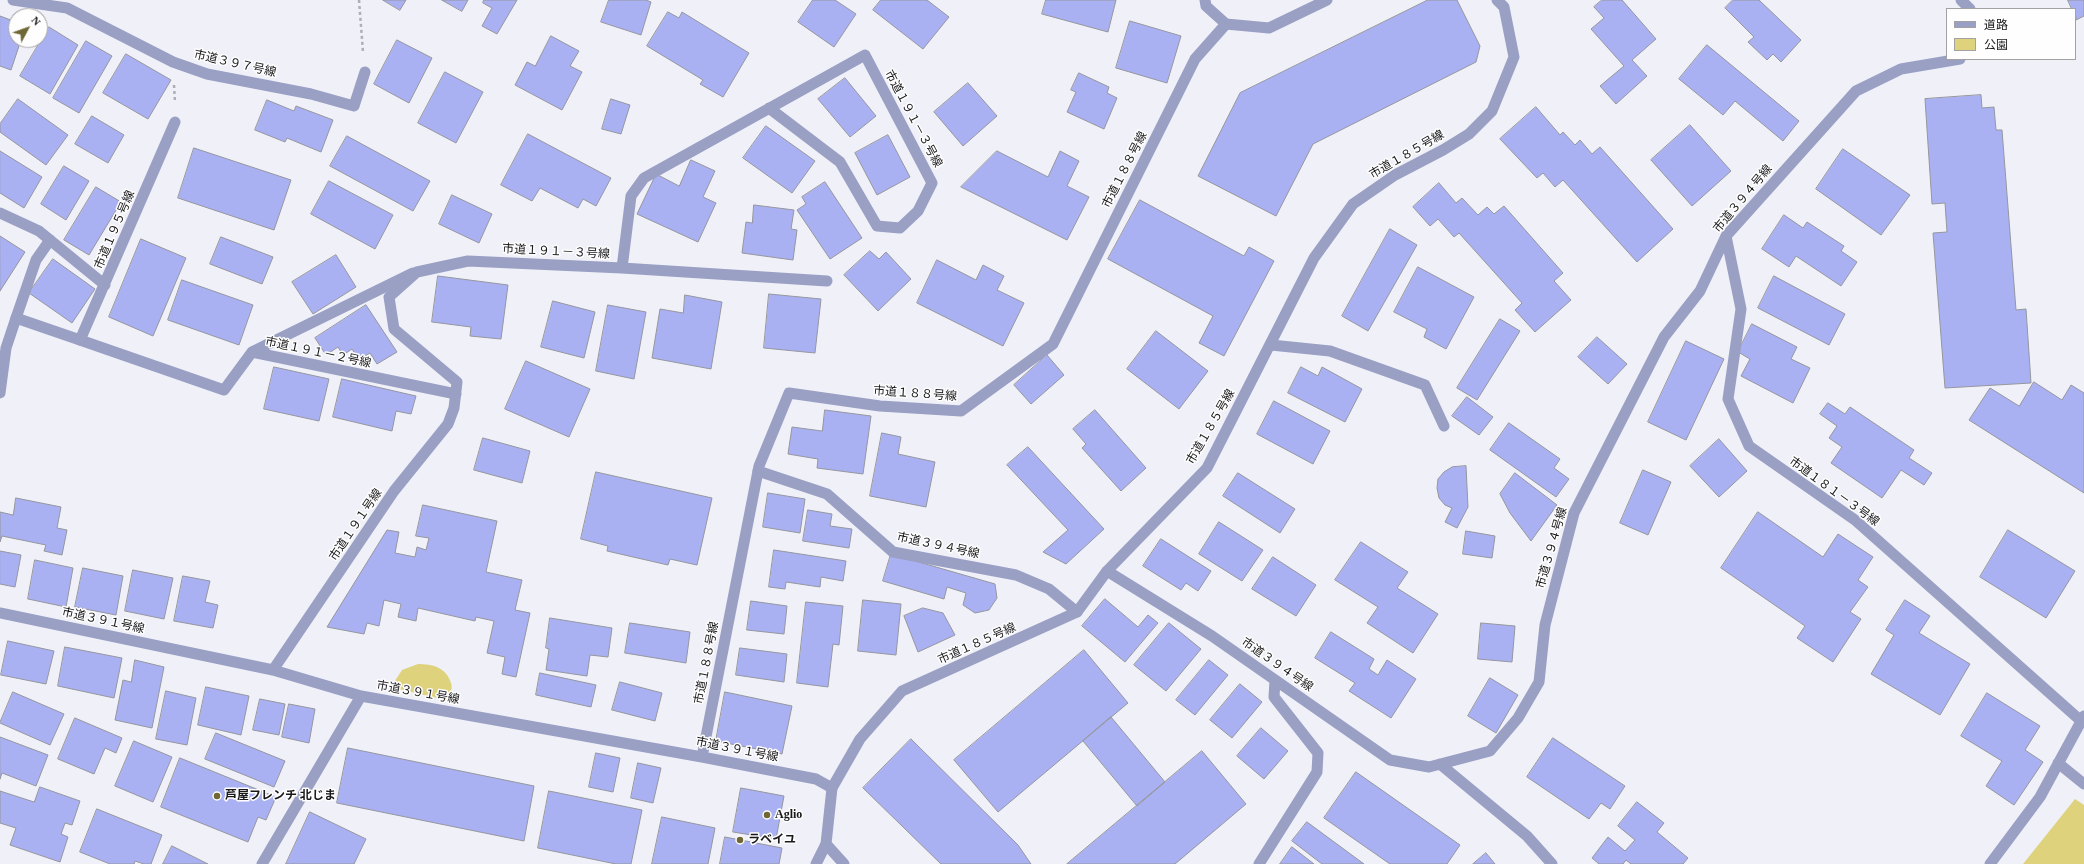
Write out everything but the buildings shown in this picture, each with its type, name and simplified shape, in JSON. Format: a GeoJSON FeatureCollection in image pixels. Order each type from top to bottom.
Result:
{"type":"FeatureCollection","features":[{"type":"Feature","properties":{"kind":"street","name":"市道３９７号線"},"geometry":{"type":"LineString","coordinates":[[13,0],[67,8],[173,62],[207,74],[311,94],[354,106],[365,72]]}},
{"type":"Feature","properties":{"kind":"street"},"geometry":{"type":"LineString","coordinates":[[1205,0],[1206,6],[1226,24],[1269,28],[1327,0]]}},
{"type":"Feature","properties":{"kind":"street","name":"市道１８５号線"},"geometry":{"type":"LineString","coordinates":[[826,844],[832,788],[860,739],[902,691],[1077,612],[1107,571],[1206,468],[1271,345],[1314,258],[1353,204],[1395,174],[1443,150],[1468,134],[1492,111],[1514,57],[1504,7],[1497,0]]}},
{"type":"Feature","properties":{"kind":"street"},"geometry":{"type":"LineString","coordinates":[[1961,0],[1969,8]]}},
{"type":"Feature","properties":{"kind":"street","name":"市道１８８号線"},"geometry":{"type":"LineString","coordinates":[[702,756],[758,471],[789,393],[880,406],[961,411],[1052,344],[1195,59],[1226,24]]}},
{"type":"Feature","properties":{"kind":"street","name":"市道１９１－３号線"},"geometry":{"type":"LineString","coordinates":[[456,394],[458,382],[394,330],[389,297],[417,272],[468,261],[622,268],[631,196],[644,178],[769,108],[865,55],[932,183],[918,211],[900,228],[877,226],[840,162],[769,108]]}},
{"type":"Feature","properties":{"kind":"street","name":"市道３９４号線"},"geometry":{"type":"LineString","coordinates":[[1107,571],[1212,636],[1390,760],[1429,767],[1490,751],[1518,718],[1539,682],[1545,625],[1574,513],[1664,337],[1700,291],[1726,236],[1856,91],[1901,69],[1954,60]]}},
{"type":"Feature","properties":{"kind":"street","name":"市道１９５号線"},"geometry":{"type":"LineString","coordinates":[[80,340],[175,122]]}},
{"type":"Feature","properties":{"kind":"street"},"geometry":{"type":"LineString","coordinates":[[0,213],[39,231],[105,285]]}},
{"type":"Feature","properties":{"kind":"street","name":"市道１８１－３号線"},"geometry":{"type":"LineString","coordinates":[[1726,236],[1741,309],[1728,399],[1749,446],[1855,520],[2083,718]]}},
{"type":"Feature","properties":{"kind":"street"},"geometry":{"type":"LineString","coordinates":[[0,393],[3,347],[16,318],[36,260],[50,240]]}},
{"type":"Feature","properties":{"kind":"street"},"geometry":{"type":"LineString","coordinates":[[622,268],[827,281]]}},
{"type":"Feature","properties":{"kind":"street"},"geometry":{"type":"LineString","coordinates":[[252,352],[417,272]]}},
{"type":"Feature","properties":{"kind":"street"},"geometry":{"type":"LineString","coordinates":[[16,318],[80,340]]}},
{"type":"Feature","properties":{"kind":"street","name":"市道１９１－２号線"},"geometry":{"type":"LineString","coordinates":[[80,340],[224,390],[252,352],[456,394]]}},
{"type":"Feature","properties":{"kind":"street"},"geometry":{"type":"LineString","coordinates":[[1271,345],[1330,351],[1425,386],[1444,426]]}},
{"type":"Feature","properties":{"kind":"street","name":"市道１９１号線"},"geometry":{"type":"LineString","coordinates":[[273,670],[394,491],[448,424],[454,408],[456,394]]}},
{"type":"Feature","properties":{"kind":"street","name":"市道３９４号線"},"geometry":{"type":"LineString","coordinates":[[758,471],[827,494],[892,552],[1016,576],[1050,589],[1077,612]]}},
{"type":"Feature","properties":{"kind":"street","name":"市道３９１号線"},"geometry":{"type":"LineString","coordinates":[[0,613],[273,670],[361,696],[702,756],[816,779],[832,788]]}},
{"type":"Feature","properties":{"kind":"street"},"geometry":{"type":"LineString","coordinates":[[1259,864],[1317,772],[1318,752],[1274,697],[1275,680]]}},
{"type":"Feature","properties":{"kind":"street"},"geometry":{"type":"LineString","coordinates":[[262,864],[361,696]]}},
{"type":"Feature","properties":{"kind":"street"},"geometry":{"type":"LineString","coordinates":[[1990,864],[2040,797],[2083,718]]}},
{"type":"Feature","properties":{"kind":"street"},"geometry":{"type":"LineString","coordinates":[[2058,763],[2084,784]]}},
{"type":"Feature","properties":{"kind":"street"},"geometry":{"type":"LineString","coordinates":[[1440,764],[1527,836],[1552,864]]}},
{"type":"Feature","properties":{"kind":"street"},"geometry":{"type":"LineString","coordinates":[[816,864],[826,844],[844,864]]}},
{"type":"Feature","properties":{"kind":"path"},"geometry":{"type":"LineString","coordinates":[[359,0],[365,72]]}},
{"type":"Feature","properties":{"kind":"path"},"geometry":{"type":"LineString","coordinates":[[173,62],[175,122]]}},
{"type":"Feature","properties":{"kind":"green space"},"geometry":{"type":"Polygon","coordinates":[[[418,664],[433,666],[446,673],[452,685],[449,701],[391,687],[402,670],[418,664]]]}},
{"type":"Feature","properties":{"kind":"green space"},"geometry":{"type":"Polygon","coordinates":[[[2075,799],[2084,805],[2084,864],[2023,864],[2075,799]]]}},
{"type":"Feature","properties":{"kind":"place","name":"芦屋フレンチ 北じま"},"geometry":{"type":"Point","coordinates":[217,796]}},
{"type":"Feature","properties":{"kind":"place","name":"Aglio"},"geometry":{"type":"Point","coordinates":[767,815]}},
{"type":"Feature","properties":{"kind":"place","name":"ラベイユ"},"geometry":{"type":"Point","coordinates":[740,840]}}]}
